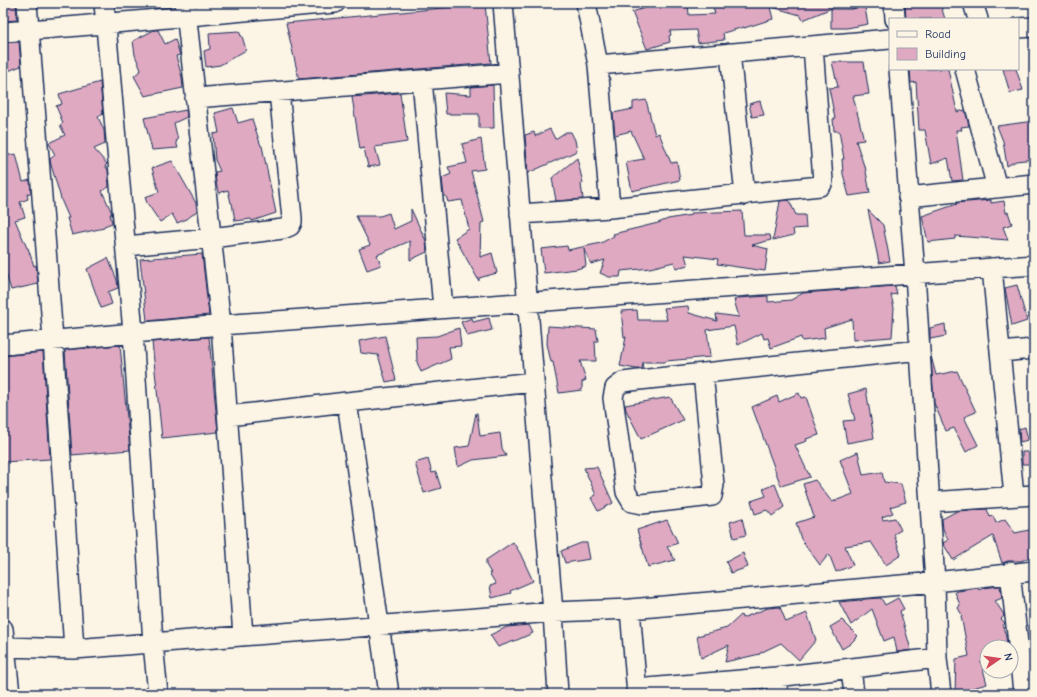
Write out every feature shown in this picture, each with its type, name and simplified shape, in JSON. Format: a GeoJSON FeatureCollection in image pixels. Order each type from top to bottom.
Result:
{"type":"FeatureCollection","features":[{"type":"Feature","properties":{"kind":"street"},"geometry":{"type":"LineString","coordinates":[[27,3],[53,339],[74,649]]}},
{"type":"Feature","properties":{"kind":"street"},"geometry":{"type":"LineString","coordinates":[[104,3],[133,332],[153,643],[158,694]]}},
{"type":"Feature","properties":{"kind":"street"},"geometry":{"type":"LineString","coordinates":[[3,32],[106,24],[186,9],[335,3]]}},
{"type":"Feature","properties":{"kind":"street"},"geometry":{"type":"LineString","coordinates":[[503,3],[553,612],[558,694]]}},
{"type":"Feature","properties":{"kind":"street"},"geometry":{"type":"LineString","coordinates":[[586,3],[598,65],[610,208]]}},
{"type":"Feature","properties":{"kind":"street"},"geometry":{"type":"LineString","coordinates":[[894,3],[895,18]]}},
{"type":"Feature","properties":{"kind":"street"},"geometry":{"type":"LineString","coordinates":[[973,3],[978,18]]}},
{"type":"Feature","properties":{"kind":"street"},"geometry":{"type":"LineString","coordinates":[[186,9],[221,325],[243,636]]}},
{"type":"Feature","properties":{"kind":"street"},"geometry":{"type":"LineString","coordinates":[[1019,28],[1034,27]]}},
{"type":"Feature","properties":{"kind":"street"},"geometry":{"type":"LineString","coordinates":[[598,65],[889,39]]}},
{"type":"Feature","properties":{"kind":"street"},"geometry":{"type":"LineString","coordinates":[[520,214],[610,208],[820,186],[822,184],[813,46]]}},
{"type":"Feature","properties":{"kind":"street"},"geometry":{"type":"LineString","coordinates":[[730,53],[745,195]]}},
{"type":"Feature","properties":{"kind":"street"},"geometry":{"type":"LineString","coordinates":[[899,70],[915,274],[935,582],[937,658],[941,694]]}},
{"type":"Feature","properties":{"kind":"street"},"geometry":{"type":"LineString","coordinates":[[965,70],[997,188]]}},
{"type":"Feature","properties":{"kind":"street"},"geometry":{"type":"LineString","coordinates":[[195,98],[509,72]]}},
{"type":"Feature","properties":{"kind":"street"},"geometry":{"type":"LineString","coordinates":[[422,80],[443,308]]}},
{"type":"Feature","properties":{"kind":"street"},"geometry":{"type":"LineString","coordinates":[[126,246],[211,238],[283,229],[290,226],[292,222],[279,92]]}},
{"type":"Feature","properties":{"kind":"street"},"geometry":{"type":"LineString","coordinates":[[908,197],[1034,184]]}},
{"type":"Feature","properties":{"kind":"street"},"geometry":{"type":"LineString","coordinates":[[3,345],[53,339],[221,325],[1034,264]]}},
{"type":"Feature","properties":{"kind":"street"},"geometry":{"type":"LineString","coordinates":[[992,268],[1014,496]]}},
{"type":"Feature","properties":{"kind":"street"},"geometry":{"type":"LineString","coordinates":[[1000,352],[1034,348]]}},
{"type":"Feature","properties":{"kind":"street"},"geometry":{"type":"LineString","coordinates":[[703,373],[714,485],[712,496],[642,504],[632,502],[626,492],[613,398],[615,388],[623,382],[703,373],[920,350]]}},
{"type":"Feature","properties":{"kind":"street"},"geometry":{"type":"LineString","coordinates":[[228,416],[534,382]]}},
{"type":"Feature","properties":{"kind":"street"},"geometry":{"type":"LineString","coordinates":[[347,402],[389,694]]}},
{"type":"Feature","properties":{"kind":"street"},"geometry":{"type":"LineString","coordinates":[[930,502],[1034,495]]}},
{"type":"Feature","properties":{"kind":"street"},"geometry":{"type":"LineString","coordinates":[[10,694],[4,641],[74,649],[553,612],[630,609],[935,582],[1010,572],[1034,571]]}},
{"type":"Feature","properties":{"kind":"street"},"geometry":{"type":"LineString","coordinates":[[1010,572],[1027,661],[1022,694]]}},
{"type":"Feature","properties":{"kind":"street"},"geometry":{"type":"LineString","coordinates":[[630,609],[636,692],[777,685],[852,669],[937,658]]}},
{"type":"Feature","properties":{"kind":"street"},"geometry":{"type":"LineString","coordinates":[[852,669],[854,694]]}},
{"type":"Feature","properties":{"kind":"building"},"geometry":{"type":"Polygon","coordinates":[[[3,3],[16,3],[17,20],[3,21],[3,3]]]}},
{"type":"Feature","properties":{"kind":"building"},"geometry":{"type":"Polygon","coordinates":[[[660,3],[688,3],[689,15],[715,14],[712,3],[769,3],[773,19],[723,33],[724,40],[698,43],[696,30],[670,31],[670,42],[647,49],[632,12],[660,3]]]}},
{"type":"Feature","properties":{"kind":"building"},"geometry":{"type":"Polygon","coordinates":[[[773,3],[844,3],[803,20],[800,15],[772,7],[773,3]]]}},
{"type":"Feature","properties":{"kind":"building"},"geometry":{"type":"Polygon","coordinates":[[[864,3],[868,24],[847,28],[831,28],[831,9],[853,9],[864,3]]]}},
{"type":"Feature","properties":{"kind":"building"},"geometry":{"type":"Polygon","coordinates":[[[905,3],[940,3],[945,18],[906,18],[905,3]]]}},
{"type":"Feature","properties":{"kind":"building"},"geometry":{"type":"Polygon","coordinates":[[[485,4],[491,63],[299,79],[286,23],[485,4]]]}},
{"type":"Feature","properties":{"kind":"building"},"geometry":{"type":"Polygon","coordinates":[[[154,30],[158,30],[165,44],[175,39],[180,55],[176,56],[182,77],[183,88],[145,96],[134,76],[141,70],[135,55],[133,41],[154,30]]]}},
{"type":"Feature","properties":{"kind":"building"},"geometry":{"type":"Polygon","coordinates":[[[239,31],[246,50],[220,65],[206,67],[204,51],[210,49],[209,33],[239,31]]]}},
{"type":"Feature","properties":{"kind":"building"},"geometry":{"type":"Polygon","coordinates":[[[19,42],[21,66],[3,73],[3,43],[19,42]]]}},
{"type":"Feature","properties":{"kind":"building"},"geometry":{"type":"Polygon","coordinates":[[[832,62],[864,62],[869,94],[853,96],[864,140],[856,141],[865,166],[870,193],[849,196],[843,174],[842,159],[844,159],[839,131],[834,131],[833,119],[835,119],[829,88],[838,87],[832,62]]]}},
{"type":"Feature","properties":{"kind":"building"},"geometry":{"type":"Polygon","coordinates":[[[910,70],[948,70],[957,112],[965,110],[969,126],[961,127],[962,130],[956,130],[963,180],[952,181],[948,158],[931,164],[925,130],[919,130],[916,82],[911,83],[910,70]]]}},
{"type":"Feature","properties":{"kind":"building"},"geometry":{"type":"Polygon","coordinates":[[[1003,70],[1016,70],[1023,90],[1010,93],[1003,70]]]}},
{"type":"Feature","properties":{"kind":"building"},"geometry":{"type":"Polygon","coordinates":[[[100,82],[103,114],[98,117],[104,130],[105,144],[94,149],[107,164],[105,166],[108,170],[109,187],[102,191],[112,214],[110,214],[112,223],[104,226],[104,228],[72,235],[67,218],[69,218],[62,202],[51,165],[50,159],[55,155],[49,143],[65,135],[60,125],[63,123],[56,106],[62,104],[59,94],[100,82]]]}},
{"type":"Feature","properties":{"kind":"building"},"geometry":{"type":"Polygon","coordinates":[[[493,85],[494,128],[479,128],[479,114],[446,114],[444,93],[471,95],[471,87],[493,85]]]}},
{"type":"Feature","properties":{"kind":"building"},"geometry":{"type":"Polygon","coordinates":[[[400,93],[407,142],[375,147],[380,165],[368,167],[364,148],[360,149],[352,97],[400,93]]]}},
{"type":"Feature","properties":{"kind":"building"},"geometry":{"type":"Polygon","coordinates":[[[646,100],[655,135],[659,133],[671,163],[677,162],[680,180],[632,191],[626,162],[644,159],[631,131],[615,135],[613,113],[633,109],[633,102],[646,100]]]}},
{"type":"Feature","properties":{"kind":"building"},"geometry":{"type":"Polygon","coordinates":[[[760,101],[764,115],[752,117],[749,104],[760,101]]]}},
{"type":"Feature","properties":{"kind":"building"},"geometry":{"type":"Polygon","coordinates":[[[233,108],[238,123],[252,119],[262,146],[276,213],[252,221],[251,219],[235,221],[228,190],[219,193],[216,183],[215,172],[220,171],[215,160],[213,134],[219,133],[215,113],[233,108]]]}},
{"type":"Feature","properties":{"kind":"building"},"geometry":{"type":"Polygon","coordinates":[[[186,110],[187,117],[174,123],[178,140],[176,141],[178,148],[152,150],[144,118],[186,110]]]}},
{"type":"Feature","properties":{"kind":"building"},"geometry":{"type":"Polygon","coordinates":[[[1034,121],[1034,159],[1016,161],[1007,166],[1003,141],[997,126],[1034,121]]]}},
{"type":"Feature","properties":{"kind":"building"},"geometry":{"type":"Polygon","coordinates":[[[550,129],[555,139],[566,132],[571,132],[575,140],[577,151],[528,173],[525,135],[534,132],[535,136],[550,129]]]}},
{"type":"Feature","properties":{"kind":"building"},"geometry":{"type":"Polygon","coordinates":[[[481,139],[485,169],[471,171],[484,222],[481,223],[480,257],[492,253],[497,273],[479,278],[479,281],[455,238],[469,229],[462,200],[448,202],[446,196],[444,196],[442,178],[451,174],[448,167],[467,163],[462,144],[481,139]]]}},
{"type":"Feature","properties":{"kind":"building"},"geometry":{"type":"Polygon","coordinates":[[[16,154],[23,182],[30,180],[31,193],[27,194],[28,199],[20,202],[25,217],[15,220],[28,248],[34,266],[36,265],[38,284],[11,290],[3,264],[3,187],[7,186],[3,171],[3,156],[16,154]]]}},
{"type":"Feature","properties":{"kind":"building"},"geometry":{"type":"Polygon","coordinates":[[[577,158],[583,183],[581,184],[583,199],[556,201],[552,178],[577,158]]]}},
{"type":"Feature","properties":{"kind":"building"},"geometry":{"type":"Polygon","coordinates":[[[172,161],[196,203],[197,211],[187,219],[177,223],[172,214],[160,222],[147,203],[145,197],[159,192],[152,168],[172,161]]]}},
{"type":"Feature","properties":{"kind":"building"},"geometry":{"type":"Polygon","coordinates":[[[789,200],[796,215],[805,215],[806,228],[793,229],[794,235],[773,240],[780,201],[789,200]]]}},
{"type":"Feature","properties":{"kind":"building"},"geometry":{"type":"Polygon","coordinates":[[[991,200],[991,203],[1004,201],[1006,213],[1008,212],[1012,224],[1003,227],[1008,240],[955,236],[955,239],[928,242],[922,216],[957,204],[956,203],[991,200]]]}},
{"type":"Feature","properties":{"kind":"building"},"geometry":{"type":"Polygon","coordinates":[[[411,209],[426,241],[427,252],[410,260],[410,241],[377,255],[381,265],[367,270],[359,249],[370,245],[356,216],[380,216],[389,213],[394,229],[411,221],[411,209]]]}},
{"type":"Feature","properties":{"kind":"building"},"geometry":{"type":"Polygon","coordinates":[[[868,210],[883,225],[890,261],[879,263],[868,210]]]}},
{"type":"Feature","properties":{"kind":"building"},"geometry":{"type":"Polygon","coordinates":[[[742,211],[744,235],[770,235],[771,240],[752,245],[768,249],[765,271],[717,264],[718,259],[685,255],[688,265],[676,268],[674,262],[650,268],[621,271],[620,277],[609,277],[600,273],[605,260],[591,264],[584,249],[586,266],[577,269],[544,273],[541,249],[567,246],[568,250],[601,243],[614,236],[613,234],[658,223],[668,219],[691,215],[691,213],[742,211]]]}},
{"type":"Feature","properties":{"kind":"building"},"geometry":{"type":"Polygon","coordinates":[[[202,254],[209,315],[147,321],[140,259],[202,254]]]}},
{"type":"Feature","properties":{"kind":"building"},"geometry":{"type":"Polygon","coordinates":[[[108,258],[117,280],[118,288],[108,292],[112,304],[101,308],[87,269],[108,258]]]}},
{"type":"Feature","properties":{"kind":"building"},"geometry":{"type":"Polygon","coordinates":[[[1017,285],[1027,321],[1012,326],[1005,288],[1017,285]]]}},
{"type":"Feature","properties":{"kind":"building"},"geometry":{"type":"Polygon","coordinates":[[[895,286],[897,294],[891,295],[894,308],[892,337],[853,340],[852,319],[824,328],[825,338],[802,341],[801,337],[771,348],[768,338],[764,339],[762,333],[738,345],[734,326],[707,330],[710,357],[666,362],[643,362],[642,369],[620,366],[626,337],[624,337],[621,311],[637,310],[638,320],[667,320],[664,308],[688,306],[689,313],[717,321],[716,314],[739,317],[734,300],[738,298],[768,296],[768,302],[791,300],[803,293],[895,286]]]}},
{"type":"Feature","properties":{"kind":"building"},"geometry":{"type":"Polygon","coordinates":[[[472,318],[473,322],[489,318],[492,330],[467,336],[461,322],[472,318]]]}},
{"type":"Feature","properties":{"kind":"building"},"geometry":{"type":"Polygon","coordinates":[[[945,324],[946,336],[930,339],[930,328],[945,324]]]}},
{"type":"Feature","properties":{"kind":"building"},"geometry":{"type":"Polygon","coordinates":[[[548,326],[596,329],[598,341],[595,341],[596,361],[580,361],[586,380],[582,382],[582,390],[559,393],[553,362],[551,362],[547,344],[548,326]]]}},
{"type":"Feature","properties":{"kind":"building"},"geometry":{"type":"Polygon","coordinates":[[[459,328],[461,346],[449,347],[451,359],[421,372],[417,362],[416,337],[437,336],[459,328]]]}},
{"type":"Feature","properties":{"kind":"building"},"geometry":{"type":"Polygon","coordinates":[[[385,336],[396,380],[386,382],[378,355],[361,353],[359,341],[385,336]]]}},
{"type":"Feature","properties":{"kind":"building"},"geometry":{"type":"Polygon","coordinates":[[[209,337],[218,432],[162,438],[152,342],[209,337]]]}},
{"type":"Feature","properties":{"kind":"building"},"geometry":{"type":"Polygon","coordinates":[[[120,345],[130,450],[72,455],[65,350],[120,345]]]}},
{"type":"Feature","properties":{"kind":"building"},"geometry":{"type":"Polygon","coordinates":[[[43,352],[50,459],[3,462],[3,356],[43,352]]]}},
{"type":"Feature","properties":{"kind":"building"},"geometry":{"type":"Polygon","coordinates":[[[931,356],[936,375],[957,371],[976,412],[964,417],[978,445],[966,452],[954,428],[946,431],[934,403],[931,356]]]}},
{"type":"Feature","properties":{"kind":"building"},"geometry":{"type":"Polygon","coordinates":[[[866,389],[874,438],[847,443],[843,421],[855,420],[848,394],[866,389]]]}},
{"type":"Feature","properties":{"kind":"building"},"geometry":{"type":"Polygon","coordinates":[[[799,393],[801,398],[806,397],[819,435],[806,439],[807,441],[795,445],[810,477],[781,486],[752,407],[777,396],[779,402],[799,393]]]}},
{"type":"Feature","properties":{"kind":"building"},"geometry":{"type":"Polygon","coordinates":[[[670,397],[683,420],[641,439],[626,410],[625,405],[670,397]]]}},
{"type":"Feature","properties":{"kind":"building"},"geometry":{"type":"Polygon","coordinates":[[[476,413],[480,436],[500,433],[502,448],[506,456],[473,460],[458,467],[455,448],[469,446],[476,413]]]}},
{"type":"Feature","properties":{"kind":"building"},"geometry":{"type":"Polygon","coordinates":[[[1025,427],[1028,440],[1020,442],[1019,429],[1025,427]]]}},
{"type":"Feature","properties":{"kind":"building"},"geometry":{"type":"Polygon","coordinates":[[[858,452],[863,475],[882,472],[884,482],[901,484],[906,502],[890,507],[893,513],[882,517],[883,520],[895,518],[901,530],[894,534],[901,555],[886,565],[871,542],[845,546],[853,565],[836,572],[829,554],[820,565],[801,539],[796,523],[814,517],[803,484],[815,480],[832,502],[853,494],[840,460],[858,452]]]}},
{"type":"Feature","properties":{"kind":"building"},"geometry":{"type":"Polygon","coordinates":[[[1022,452],[1034,452],[1034,464],[1022,464],[1022,452]]]}},
{"type":"Feature","properties":{"kind":"building"},"geometry":{"type":"Polygon","coordinates":[[[428,459],[432,473],[436,472],[441,488],[424,493],[415,463],[428,459]]]}},
{"type":"Feature","properties":{"kind":"building"},"geometry":{"type":"Polygon","coordinates":[[[597,467],[613,503],[598,511],[591,498],[596,495],[584,468],[597,467]]]}},
{"type":"Feature","properties":{"kind":"building"},"geometry":{"type":"Polygon","coordinates":[[[775,484],[784,507],[772,516],[767,510],[755,514],[751,501],[766,496],[763,489],[775,484]]]}},
{"type":"Feature","properties":{"kind":"building"},"geometry":{"type":"Polygon","coordinates":[[[987,509],[990,517],[993,516],[996,523],[1005,519],[1015,533],[1034,529],[1034,555],[1021,561],[1008,561],[1002,563],[993,536],[953,560],[943,543],[948,540],[943,529],[942,519],[957,511],[987,509]]]}},
{"type":"Feature","properties":{"kind":"building"},"geometry":{"type":"Polygon","coordinates":[[[742,518],[746,535],[734,538],[730,522],[742,518]]]}},
{"type":"Feature","properties":{"kind":"building"},"geometry":{"type":"Polygon","coordinates":[[[667,520],[678,543],[667,547],[675,560],[648,567],[637,530],[667,520]]]}},
{"type":"Feature","properties":{"kind":"building"},"geometry":{"type":"Polygon","coordinates":[[[513,542],[520,553],[533,581],[510,591],[511,593],[492,598],[490,586],[496,584],[489,573],[491,573],[486,565],[486,560],[513,542]]]}},
{"type":"Feature","properties":{"kind":"building"},"geometry":{"type":"Polygon","coordinates":[[[581,543],[587,543],[590,559],[565,563],[561,551],[581,543]]]}},
{"type":"Feature","properties":{"kind":"building"},"geometry":{"type":"Polygon","coordinates":[[[743,553],[748,567],[731,573],[726,562],[743,553]]]}},
{"type":"Feature","properties":{"kind":"building"},"geometry":{"type":"Polygon","coordinates":[[[1000,586],[1002,598],[995,601],[1004,616],[1001,619],[1005,623],[1003,626],[1006,639],[979,639],[979,679],[986,679],[987,684],[955,693],[956,659],[969,656],[962,615],[958,608],[960,605],[955,592],[978,588],[979,590],[983,588],[1000,586]]]}},
{"type":"Feature","properties":{"kind":"building"},"geometry":{"type":"Polygon","coordinates":[[[881,598],[885,605],[898,598],[904,609],[900,611],[911,650],[897,652],[894,637],[884,641],[872,609],[851,625],[839,602],[881,598]]]}},
{"type":"Feature","properties":{"kind":"building"},"geometry":{"type":"Polygon","coordinates":[[[780,607],[786,622],[807,613],[816,640],[799,660],[781,643],[760,654],[725,662],[729,645],[701,658],[697,636],[727,628],[741,615],[742,618],[768,608],[780,607]]]}},
{"type":"Feature","properties":{"kind":"building"},"geometry":{"type":"Polygon","coordinates":[[[842,620],[858,636],[842,649],[830,627],[842,620]]]}},
{"type":"Feature","properties":{"kind":"building"},"geometry":{"type":"Polygon","coordinates":[[[529,625],[533,633],[498,647],[490,635],[507,627],[529,625]]]}}]}
